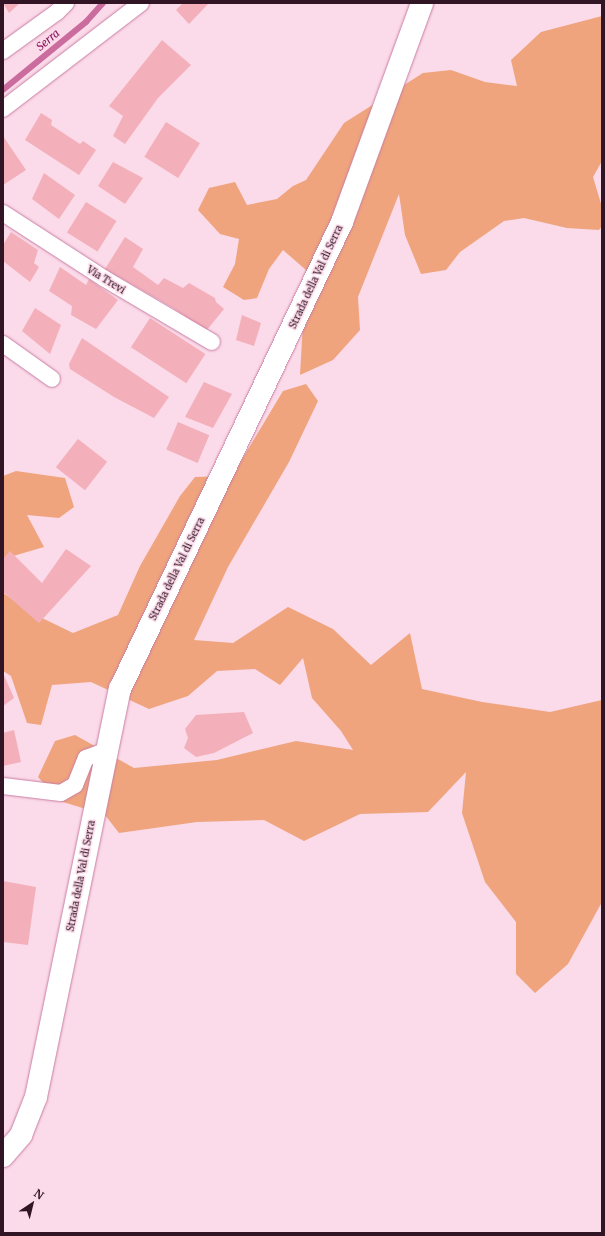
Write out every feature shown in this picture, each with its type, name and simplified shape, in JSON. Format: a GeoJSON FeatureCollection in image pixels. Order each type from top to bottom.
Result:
{"type":"FeatureCollection","features":[{"type":"Feature","properties":{"kind":"street"},"geometry":{"type":"LineString","coordinates":[[3,51],[57,12],[66,3]]}},
{"type":"Feature","properties":{"kind":"street"},"geometry":{"type":"LineString","coordinates":[[3,109],[141,3]]}},
{"type":"Feature","properties":{"kind":"street","name":"Strada della Val di Serra"},"geometry":{"type":"LineString","coordinates":[[3,1156],[20,1135],[36,1098],[120,689],[342,222],[422,3]]}},
{"type":"Feature","properties":{"kind":"street","name":"Via Trevi"},"geometry":{"type":"LineString","coordinates":[[3,213],[105,279],[212,342]]}},
{"type":"Feature","properties":{"kind":"street"},"geometry":{"type":"LineString","coordinates":[[3,344],[52,379]]}},
{"type":"Feature","properties":{"kind":"street"},"geometry":{"type":"LineString","coordinates":[[3,786],[61,793],[75,785],[86,758],[108,750]]}},
{"type":"Feature","properties":{"kind":"shaded area"},"geometry":{"type":"Polygon","coordinates":[[[602,16],[602,161],[593,177],[602,207],[602,226],[599,230],[567,228],[524,218],[504,221],[460,252],[446,270],[421,274],[405,235],[399,194],[358,297],[360,330],[333,360],[300,375],[306,270],[283,250],[269,269],[257,298],[244,300],[223,287],[235,264],[239,239],[220,234],[198,210],[209,188],[235,182],[247,205],[277,199],[293,186],[306,180],[344,123],[423,73],[451,70],[485,82],[517,86],[511,60],[541,32],[602,16]]]}},
{"type":"Feature","properties":{"kind":"shaded area"},"geometry":{"type":"Polygon","coordinates":[[[306,384],[318,401],[289,462],[228,567],[194,640],[233,643],[288,607],[333,629],[371,665],[410,633],[422,689],[482,702],[550,712],[602,700],[602,902],[568,964],[535,993],[516,974],[516,922],[485,882],[462,813],[466,772],[428,812],[360,814],[304,841],[264,820],[197,822],[119,833],[105,815],[60,801],[38,777],[55,741],[75,735],[134,768],[217,760],[296,741],[353,750],[341,731],[312,698],[303,658],[280,685],[255,669],[217,671],[188,696],[149,709],[91,682],[52,685],[41,725],[27,723],[11,676],[3,671],[3,593],[42,618],[73,633],[118,615],[140,566],[180,496],[195,477],[232,476],[283,391],[306,384]]]}},
{"type":"Feature","properties":{"kind":"shaded area"},"geometry":{"type":"Polygon","coordinates":[[[16,471],[65,478],[74,507],[59,518],[27,515],[44,547],[3,559],[3,476],[16,471]]]}},
{"type":"Feature","properties":{"kind":"building"},"geometry":{"type":"Polygon","coordinates":[[[3,3],[20,3],[9,13],[3,3]]]}},
{"type":"Feature","properties":{"kind":"building"},"geometry":{"type":"Polygon","coordinates":[[[183,3],[209,3],[189,24],[176,10],[183,3]]]}},
{"type":"Feature","properties":{"kind":"building"},"geometry":{"type":"Polygon","coordinates":[[[162,40],[191,65],[158,98],[125,144],[113,136],[123,116],[109,106],[162,40]]]}},
{"type":"Feature","properties":{"kind":"building"},"geometry":{"type":"Polygon","coordinates":[[[41,113],[52,120],[51,125],[80,144],[83,141],[96,150],[79,175],[25,140],[41,113]]]}},
{"type":"Feature","properties":{"kind":"building"},"geometry":{"type":"Polygon","coordinates":[[[166,122],[200,143],[178,178],[144,157],[166,122]]]}},
{"type":"Feature","properties":{"kind":"building"},"geometry":{"type":"Polygon","coordinates":[[[3,136],[26,170],[3,185],[3,136]]]}},
{"type":"Feature","properties":{"kind":"building"},"geometry":{"type":"Polygon","coordinates":[[[113,162],[143,178],[125,204],[98,186],[113,162]]]}},
{"type":"Feature","properties":{"kind":"building"},"geometry":{"type":"Polygon","coordinates":[[[44,173],[75,195],[59,219],[32,199],[44,173]]]}},
{"type":"Feature","properties":{"kind":"building"},"geometry":{"type":"Polygon","coordinates":[[[86,202],[117,221],[97,252],[67,233],[86,202]]]}},
{"type":"Feature","properties":{"kind":"building"},"geometry":{"type":"Polygon","coordinates":[[[11,232],[38,250],[34,263],[39,267],[30,282],[3,261],[3,245],[11,232]]]}},
{"type":"Feature","properties":{"kind":"building"},"geometry":{"type":"Polygon","coordinates":[[[125,237],[143,249],[133,267],[158,285],[164,278],[183,288],[189,283],[215,298],[216,302],[224,309],[206,331],[173,308],[105,269],[125,237]]]}},
{"type":"Feature","properties":{"kind":"building"},"geometry":{"type":"Polygon","coordinates":[[[60,267],[86,285],[89,279],[118,300],[96,329],[71,315],[72,306],[49,291],[60,267]]]}},
{"type":"Feature","properties":{"kind":"building"},"geometry":{"type":"Polygon","coordinates":[[[35,308],[61,325],[50,354],[22,331],[35,308]]]}},
{"type":"Feature","properties":{"kind":"building"},"geometry":{"type":"Polygon","coordinates":[[[242,315],[261,323],[254,346],[236,340],[242,315]]]}},
{"type":"Feature","properties":{"kind":"building"},"geometry":{"type":"Polygon","coordinates":[[[150,318],[205,354],[186,383],[131,347],[150,318]]]}},
{"type":"Feature","properties":{"kind":"building"},"geometry":{"type":"Polygon","coordinates":[[[82,338],[169,397],[154,418],[114,397],[70,369],[69,364],[82,338]]]}},
{"type":"Feature","properties":{"kind":"building"},"geometry":{"type":"Polygon","coordinates":[[[204,382],[232,394],[213,428],[185,417],[204,382]]]}},
{"type":"Feature","properties":{"kind":"building"},"geometry":{"type":"Polygon","coordinates":[[[178,422],[209,435],[198,463],[166,450],[178,422]]]}},
{"type":"Feature","properties":{"kind":"building"},"geometry":{"type":"Polygon","coordinates":[[[78,439],[107,462],[85,490],[56,467],[78,439]]]}},
{"type":"Feature","properties":{"kind":"building"},"geometry":{"type":"Polygon","coordinates":[[[66,549],[91,566],[39,623],[3,592],[3,559],[10,551],[42,583],[66,549]]]}},
{"type":"Feature","properties":{"kind":"building"},"geometry":{"type":"Polygon","coordinates":[[[3,673],[14,698],[3,706],[3,673]]]}},
{"type":"Feature","properties":{"kind":"building"},"geometry":{"type":"Polygon","coordinates":[[[244,712],[253,733],[214,753],[196,757],[184,748],[188,738],[185,729],[196,715],[244,712]]]}},
{"type":"Feature","properties":{"kind":"building"},"geometry":{"type":"Polygon","coordinates":[[[14,730],[21,762],[3,766],[3,733],[14,730]]]}},
{"type":"Feature","properties":{"kind":"building"},"geometry":{"type":"Polygon","coordinates":[[[3,881],[36,887],[28,945],[3,942],[3,881]]]}},
{"type":"Feature","properties":{"kind":"waterway","name":"Serra"},"geometry":{"type":"LineString","coordinates":[[3,90],[86,22],[103,3]]}}]}
